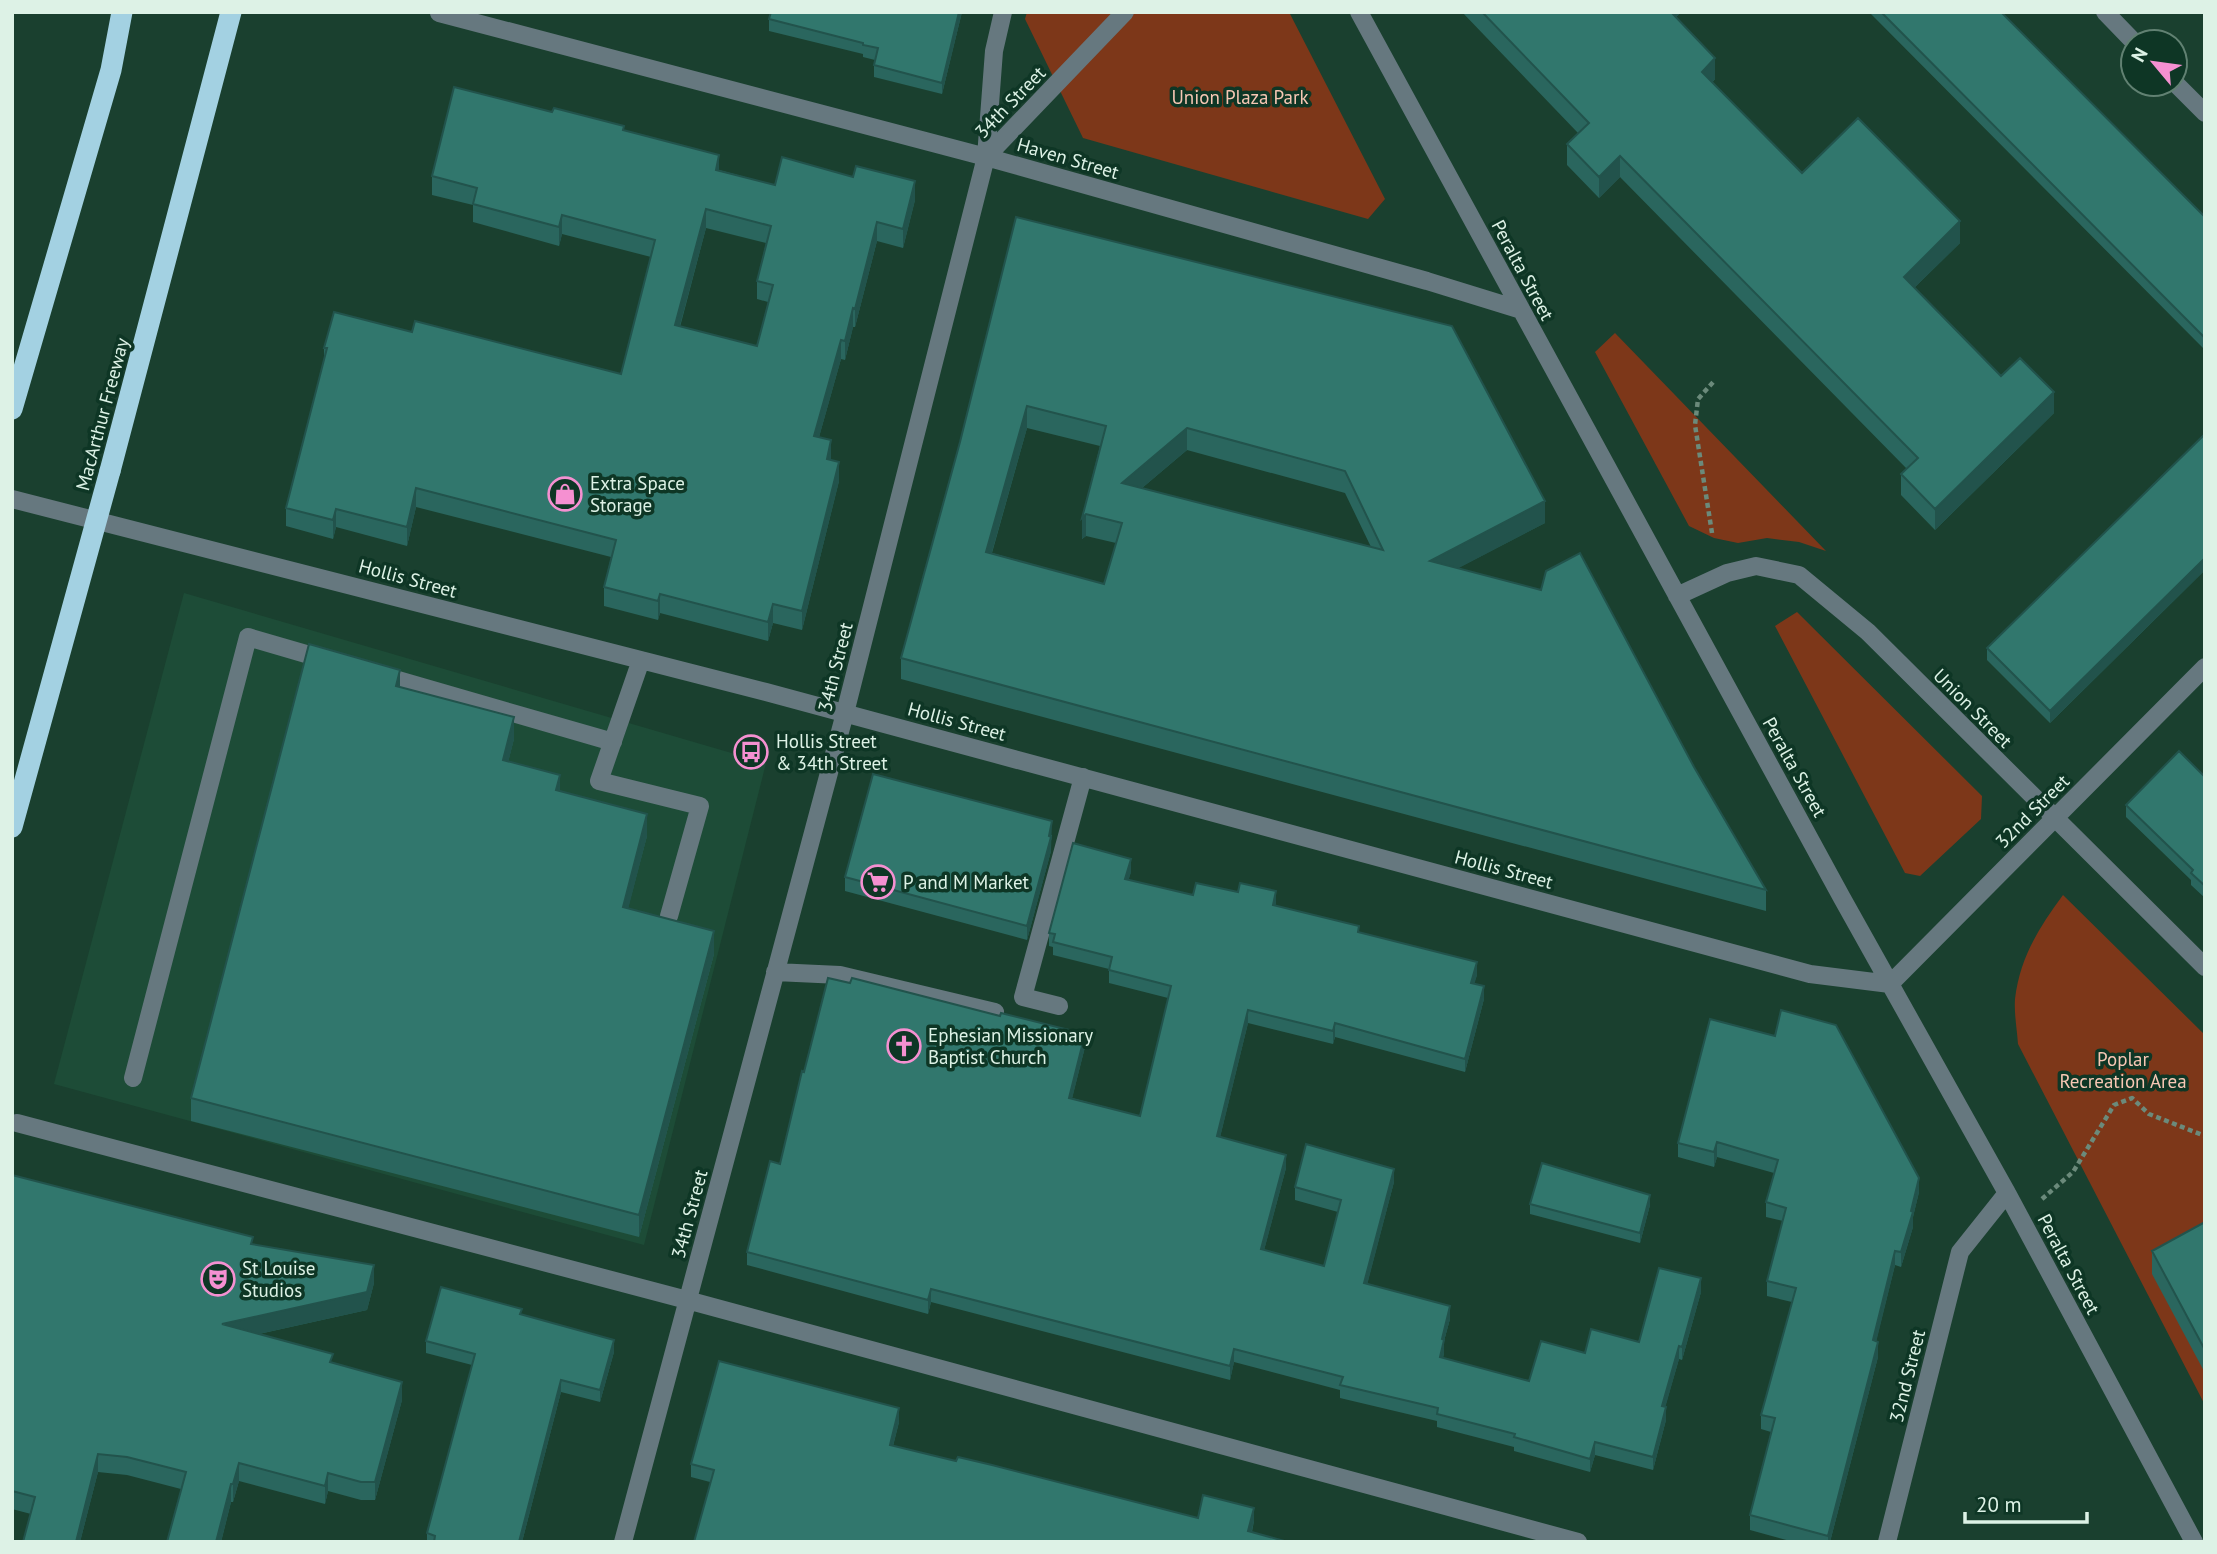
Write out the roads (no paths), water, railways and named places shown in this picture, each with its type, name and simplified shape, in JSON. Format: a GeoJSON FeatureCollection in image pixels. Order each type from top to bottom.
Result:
{"type":"FeatureCollection","features":[{"type":"Feature","properties":{"kind":"highway"},"geometry":{"type":"LineString","coordinates":[[12,409],[111,70],[122,12]]}},
{"type":"Feature","properties":{"kind":"highway","name":"MacArthur Freeway"},"geometry":{"type":"LineString","coordinates":[[12,827],[110,471],[231,12]]}},
{"type":"Feature","properties":{"kind":"street"},"geometry":{"type":"LineString","coordinates":[[986,157],[994,51],[1003,12]]}},
{"type":"Feature","properties":{"kind":"street","name":"34th Street"},"geometry":{"type":"LineString","coordinates":[[623,1542],[845,713],[986,157],[1125,12]]}},
{"type":"Feature","properties":{"kind":"street","name":"Peralta Street"},"geometry":{"type":"LineString","coordinates":[[1359,12],[1889,985],[2007,1193],[2194,1542]]}},
{"type":"Feature","properties":{"kind":"street"},"geometry":{"type":"LineString","coordinates":[[2105,12],[2120,28]]}},
{"type":"Feature","properties":{"kind":"street","name":"Haven Street"},"geometry":{"type":"LineString","coordinates":[[439,13],[986,157],[1414,277],[1521,310]]}},
{"type":"Feature","properties":{"kind":"street"},"geometry":{"type":"LineString","coordinates":[[2189,97],[2205,113]]}},
{"type":"Feature","properties":{"kind":"street","name":"Hollis Street"},"geometry":{"type":"LineString","coordinates":[[12,499],[845,713],[1810,974],[1889,985]]}},
{"type":"Feature","properties":{"kind":"street","name":"Union Street"},"geometry":{"type":"LineString","coordinates":[[1677,596],[1727,573],[1756,566],[1799,575],[1868,632],[2205,967]]}},
{"type":"Feature","properties":{"kind":"street"},"geometry":{"type":"LineString","coordinates":[[132,1078],[248,637],[613,742]]}},
{"type":"Feature","properties":{"kind":"street"},"geometry":{"type":"LineString","coordinates":[[641,660],[599,781],[700,806],[669,916]]}},
{"type":"Feature","properties":{"kind":"street","name":"32nd Street"},"geometry":{"type":"LineString","coordinates":[[1889,985],[2205,667]]}},
{"type":"Feature","properties":{"kind":"street"},"geometry":{"type":"LineString","coordinates":[[1059,1006],[1023,996],[1083,777]]}},
{"type":"Feature","properties":{"kind":"street"},"geometry":{"type":"LineString","coordinates":[[775,972],[840,975],[995,1012]]}},
{"type":"Feature","properties":{"kind":"street"},"geometry":{"type":"LineString","coordinates":[[18,1123],[687,1300],[1578,1542]]}},
{"type":"Feature","properties":{"kind":"street","name":"32nd Street"},"geometry":{"type":"LineString","coordinates":[[1887,1542],[1960,1252],[2007,1193]]}},
{"type":"Feature","properties":{"kind":"place","name":"Extra Space Storage"},"geometry":{"type":"Point","coordinates":[565,494]}},
{"type":"Feature","properties":{"kind":"place","name":"Hollis Street & 34th Street"},"geometry":{"type":"Point","coordinates":[751,752]}},
{"type":"Feature","properties":{"kind":"place","name":"P and M Market"},"geometry":{"type":"Point","coordinates":[878,882]}},
{"type":"Feature","properties":{"kind":"place","name":"Ephesian Missionary Baptist Church"},"geometry":{"type":"Point","coordinates":[904,1046]}},
{"type":"Feature","properties":{"kind":"place","name":"St Louise Studios"},"geometry":{"type":"Point","coordinates":[218,1279]}},
{"type":"Feature","properties":{"kind":"park label","name":"Union Plaza Park"},"geometry":{"type":"Point","coordinates":[1240,97]}},
{"type":"Feature","properties":{"kind":"park label","name":"Poplar Recreation Area"},"geometry":{"type":"Point","coordinates":[2123,1070]}}]}
